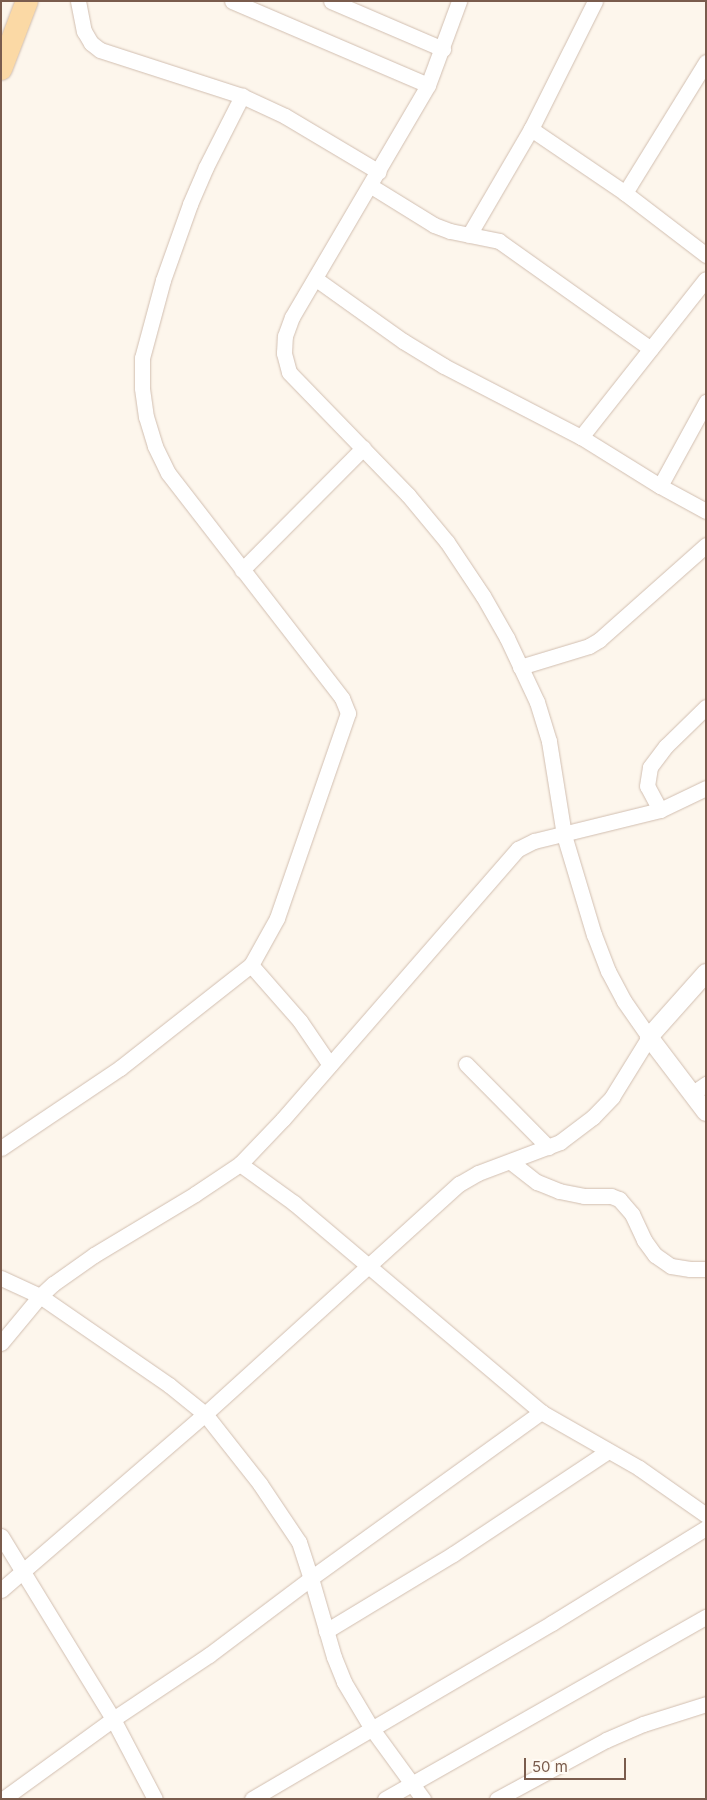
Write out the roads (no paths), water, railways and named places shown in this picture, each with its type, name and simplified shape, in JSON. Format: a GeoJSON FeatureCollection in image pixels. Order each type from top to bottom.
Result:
{"type":"FeatureCollection","features":[{"type":"Feature","properties":{"kind":"main road"},"geometry":{"type":"LineString","coordinates":[[1,31],[12,1]]}},
{"type":"Feature","properties":{"kind":"main road"},"geometry":{"type":"LineString","coordinates":[[1,69],[27,1]]}},
{"type":"Feature","properties":{"kind":"street"},"geometry":{"type":"LineString","coordinates":[[78,1],[84,31],[91,43],[100,50],[242,96],[285,116],[378,172]]}},
{"type":"Feature","properties":{"kind":"street"},"geometry":{"type":"LineString","coordinates":[[232,1],[428,85]]}},
{"type":"Feature","properties":{"kind":"street"},"geometry":{"type":"LineString","coordinates":[[331,1],[443,48]]}},
{"type":"Feature","properties":{"kind":"street"},"geometry":{"type":"LineString","coordinates":[[459,1],[428,85],[371,186],[288,325],[284,352],[286,362],[290,372],[408,495],[447,542],[483,596],[537,702],[549,741],[564,834],[594,935],[608,971],[624,1001],[649,1037],[699,1088],[706,1112]]}},
{"type":"Feature","properties":{"kind":"street"},"geometry":{"type":"LineString","coordinates":[[470,235],[531,129],[595,1]]}},
{"type":"Feature","properties":{"kind":"street"},"geometry":{"type":"LineString","coordinates":[[625,193],[706,62]]}},
{"type":"Feature","properties":{"kind":"street"},"geometry":{"type":"LineString","coordinates":[[1,1148],[120,1068],[251,965],[277,918],[348,713],[342,698],[168,473],[155,446],[146,417],[142,388],[142,358],[154,311],[175,242],[206,167],[242,96]]}},
{"type":"Feature","properties":{"kind":"street"},"geometry":{"type":"LineString","coordinates":[[531,129],[625,193],[706,255]]}},
{"type":"Feature","properties":{"kind":"street"},"geometry":{"type":"LineString","coordinates":[[371,186],[434,225],[450,231],[499,241],[651,349]]}},
{"type":"Feature","properties":{"kind":"street"},"geometry":{"type":"LineString","coordinates":[[316,279],[403,341],[444,366],[581,437],[660,486],[706,511]]}},
{"type":"Feature","properties":{"kind":"street"},"geometry":{"type":"LineString","coordinates":[[581,437],[706,279]]}},
{"type":"Feature","properties":{"kind":"street"},"geometry":{"type":"LineString","coordinates":[[660,486],[706,402]]}},
{"type":"Feature","properties":{"kind":"street"},"geometry":{"type":"LineString","coordinates":[[242,570],[363,448]]}},
{"type":"Feature","properties":{"kind":"street"},"geometry":{"type":"LineString","coordinates":[[520,667],[589,646],[599,640],[706,545]]}},
{"type":"Feature","properties":{"kind":"street"},"geometry":{"type":"LineString","coordinates":[[660,810],[648,786],[650,766],[666,746],[706,707]]}},
{"type":"Feature","properties":{"kind":"street"},"geometry":{"type":"LineString","coordinates":[[1,1343],[40,1296],[53,1284],[94,1255],[195,1194],[240,1164],[330,1065],[513,854],[534,841],[660,810],[706,788]]}},
{"type":"Feature","properties":{"kind":"street"},"geometry":{"type":"LineString","coordinates":[[251,965],[300,1021],[330,1065]]}},
{"type":"Feature","properties":{"kind":"street"},"geometry":{"type":"LineString","coordinates":[[1,1590],[205,1414],[366,1266],[459,1184],[478,1174],[560,1142],[593,1117],[612,1096],[649,1037],[706,973]]}},
{"type":"Feature","properties":{"kind":"street"},"geometry":{"type":"LineString","coordinates":[[466,1064],[548,1147]]}},
{"type":"Feature","properties":{"kind":"street"},"geometry":{"type":"LineString","coordinates":[[511,1162],[537,1182],[558,1191],[584,1196],[611,1196],[619,1199],[632,1214],[644,1240],[655,1255],[671,1266],[706,1269]]}},
{"type":"Feature","properties":{"kind":"street"},"geometry":{"type":"LineString","coordinates":[[240,1164],[294,1203],[366,1266],[541,1412],[639,1468],[706,1515]]}},
{"type":"Feature","properties":{"kind":"street"},"geometry":{"type":"LineString","coordinates":[[1,1278],[40,1296],[169,1385],[205,1414],[282,1515],[298,1542],[312,1578],[326,1631],[344,1682],[372,1729],[423,1799]]}},
{"type":"Feature","properties":{"kind":"street"},"geometry":{"type":"LineString","coordinates":[[3,1799],[113,1719],[210,1654],[541,1412]]}},
{"type":"Feature","properties":{"kind":"street"},"geometry":{"type":"LineString","coordinates":[[326,1631],[453,1554],[608,1451]]}},
{"type":"Feature","properties":{"kind":"street"},"geometry":{"type":"LineString","coordinates":[[252,1799],[552,1623],[706,1528]]}},
{"type":"Feature","properties":{"kind":"street"},"geometry":{"type":"LineString","coordinates":[[1,1536],[113,1719],[155,1799]]}},
{"type":"Feature","properties":{"kind":"street"},"geometry":{"type":"LineString","coordinates":[[385,1799],[706,1618]]}},
{"type":"Feature","properties":{"kind":"street"},"geometry":{"type":"LineString","coordinates":[[497,1799],[606,1740],[643,1724],[706,1704]]}}]}
